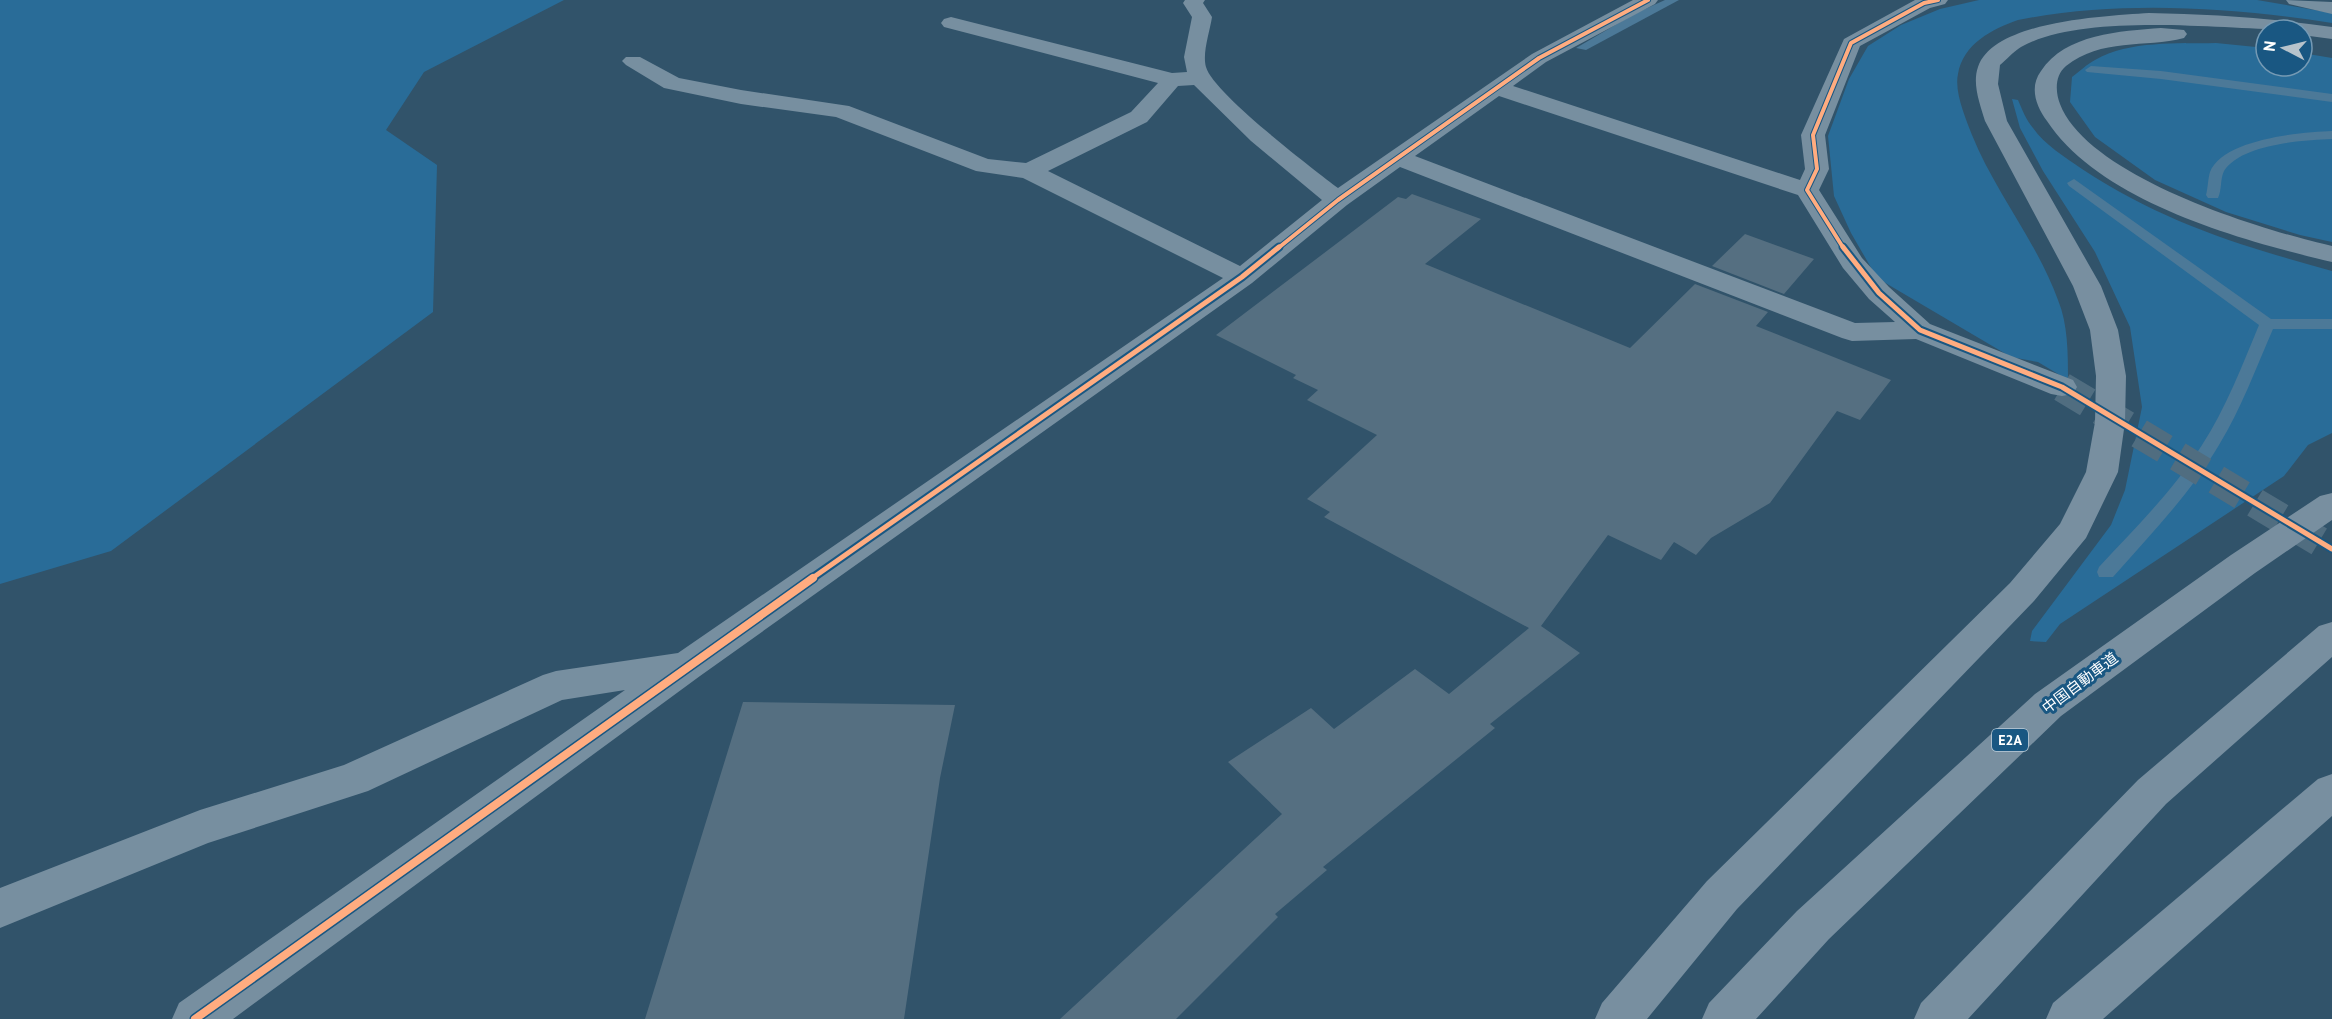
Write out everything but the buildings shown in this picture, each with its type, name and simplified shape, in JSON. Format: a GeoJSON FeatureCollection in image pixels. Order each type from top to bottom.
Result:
{"type":"FeatureCollection","features":[{"type":"Feature","properties":{"kind":"highway"},"geometry":{"type":"LineString","coordinates":[[1618,1019],[1722,895],[2022,592],[2073,530],[2102,472],[2110,422],[2111,376],[2104,330],[2087,286],[1996,121],[1987,91],[1989,64],[2001,46],[2026,32],[2062,20],[2103,14],[2204,15],[2264,21],[2332,33]]}},
{"type":"Feature","properties":{"kind":"highway"},"geometry":{"type":"LineString","coordinates":[[2254,37],[2202,33],[2148,34],[2102,40],[2068,54],[2049,73],[2046,96],[2061,125],[2086,148],[2145,189],[2212,219],[2286,244],[2332,254]]}},
{"type":"Feature","properties":{"kind":"highway"},"geometry":{"type":"LineString","coordinates":[[2314,46],[2332,49]]}},
{"type":"Feature","properties":{"kind":"highway","name":"中国自動車道"},"geometry":{"type":"LineString","coordinates":[[1725,1019],[1813,925],[2048,705],[2243,564],[2332,504]]}},
{"type":"Feature","properties":{"kind":"highway"},"geometry":{"type":"LineString","coordinates":[[1937,1019],[2152,792],[2332,636]]}},
{"type":"Feature","properties":{"kind":"highway"},"geometry":{"type":"LineString","coordinates":[[2069,1019],[2200,903],[2332,791]]}},
{"type":"Feature","properties":{"kind":"street"},"geometry":{"type":"LineString","coordinates":[[1195,0],[1193,3],[1202,17],[1195,67],[1205,86],[1300,172],[1338,200]]}},
{"type":"Feature","properties":{"kind":"street"},"geometry":{"type":"LineString","coordinates":[[195,1019],[687,666],[1242,277],[1338,200],[1496,88],[1539,58],[1648,0]]}},
{"type":"Feature","properties":{"kind":"street"},"geometry":{"type":"LineString","coordinates":[[1807,190],[1817,169],[1813,135],[1851,43],[1924,3],[1938,0]]}},
{"type":"Feature","properties":{"kind":"street"},"geometry":{"type":"LineString","coordinates":[[2296,0],[2332,8]]}},
{"type":"Feature","properties":{"kind":"street"},"geometry":{"type":"LineString","coordinates":[[951,23],[1172,80],[1201,78]]}},
{"type":"Feature","properties":{"kind":"street"},"geometry":{"type":"LineString","coordinates":[[633,61],[672,82],[741,97],[841,111],[984,166],[1029,171],[1242,277]]}},
{"type":"Feature","properties":{"kind":"street"},"geometry":{"type":"LineString","coordinates":[[1029,171],[1139,117],[1172,80]]}},
{"type":"Feature","properties":{"kind":"street"},"geometry":{"type":"LineString","coordinates":[[1496,88],[1807,190],[1852,262],[1879,293],[1920,330],[2062,387]]}},
{"type":"Feature","properties":{"kind":"street"},"geometry":{"type":"LineString","coordinates":[[1398,158],[1852,332],[1920,330]]}},
{"type":"Feature","properties":{"kind":"street"},"geometry":{"type":"LineString","coordinates":[[0,908],[200,828],[354,779],[556,686],[687,666]]}},
{"type":"Feature","properties":{"kind":"shaded area"},"geometry":{"type":"Polygon","coordinates":[[[0,0],[564,0],[424,72],[386,130],[437,165],[433,312],[111,551],[0,584],[0,0]]]}},
{"type":"Feature","properties":{"kind":"shaded area"},"geometry":{"type":"Polygon","coordinates":[[[1979,0],[2257,0],[2332,13],[2332,23],[2314,20],[2314,18],[2175,8],[2095,10],[2056,14],[2018,20],[1998,28],[1980,39],[1966,54],[1961,63],[1957,81],[1961,105],[1981,156],[2039,258],[2058,300],[2066,329],[2068,380],[2038,362],[2011,357],[1877,278],[1851,233],[1834,196],[1828,136],[1849,79],[1868,46],[1901,25],[1940,9],[1979,0]]]}},
{"type":"Feature","properties":{"kind":"shaded area"},"geometry":{"type":"Polygon","coordinates":[[[2216,43],[2254,47],[2254,78],[2314,78],[2314,55],[2332,58],[2332,242],[2300,235],[2226,212],[2155,180],[2095,137],[2070,102],[2072,77],[2092,62],[2123,49],[2170,44],[2216,43]]]}},
{"type":"Feature","properties":{"kind":"shaded area"},"geometry":{"type":"Polygon","coordinates":[[[2012,99],[2018,100],[2031,125],[2049,145],[2112,188],[2172,218],[2234,242],[2332,271],[2332,433],[2308,445],[2284,476],[2060,624],[2046,642],[2030,641],[2032,631],[2111,525],[2125,490],[2142,407],[2130,327],[2095,252],[2043,171],[2020,128],[2012,99]]]}},
{"type":"Feature","properties":{"kind":"waterway"},"geometry":{"type":"LineString","coordinates":[[1582,48],[1638,16],[1674,0]]}},
{"type":"Feature","properties":{"kind":"waterway"},"geometry":{"type":"LineString","coordinates":[[2091,70],[2161,75],[2332,98]]}},
{"type":"Feature","properties":{"kind":"waterway"},"geometry":{"type":"LineString","coordinates":[[2213,195],[2217,171],[2236,152],[2302,136],[2332,135]]}},
{"type":"Feature","properties":{"kind":"waterway"},"geometry":{"type":"LineString","coordinates":[[2074,183],[2267,324]]}},
{"type":"Feature","properties":{"kind":"waterway"},"geometry":{"type":"LineString","coordinates":[[2106,572],[2175,495],[2200,462],[2234,401],[2267,324]]}},
{"type":"Feature","properties":{"kind":"waterway"},"geometry":{"type":"LineString","coordinates":[[2267,324],[2332,324]]}},
{"type":"Feature","properties":{"kind":"tunnel"},"geometry":{"type":"LineString","coordinates":[[2062,387],[2332,549]]}},
{"type":"Feature","properties":{"kind":"cycle path"},"geometry":{"type":"LineString","coordinates":[[195,1019],[687,666],[1242,277],[1338,200],[1496,88],[1539,58],[1648,0]]}},
{"type":"Feature","properties":{"kind":"cycle path"},"geometry":{"type":"LineString","coordinates":[[1938,0],[1924,3],[1851,43],[1813,135],[1817,169],[1807,190],[1852,262],[1879,293],[1920,330],[2062,387],[2332,549]]}}]}
